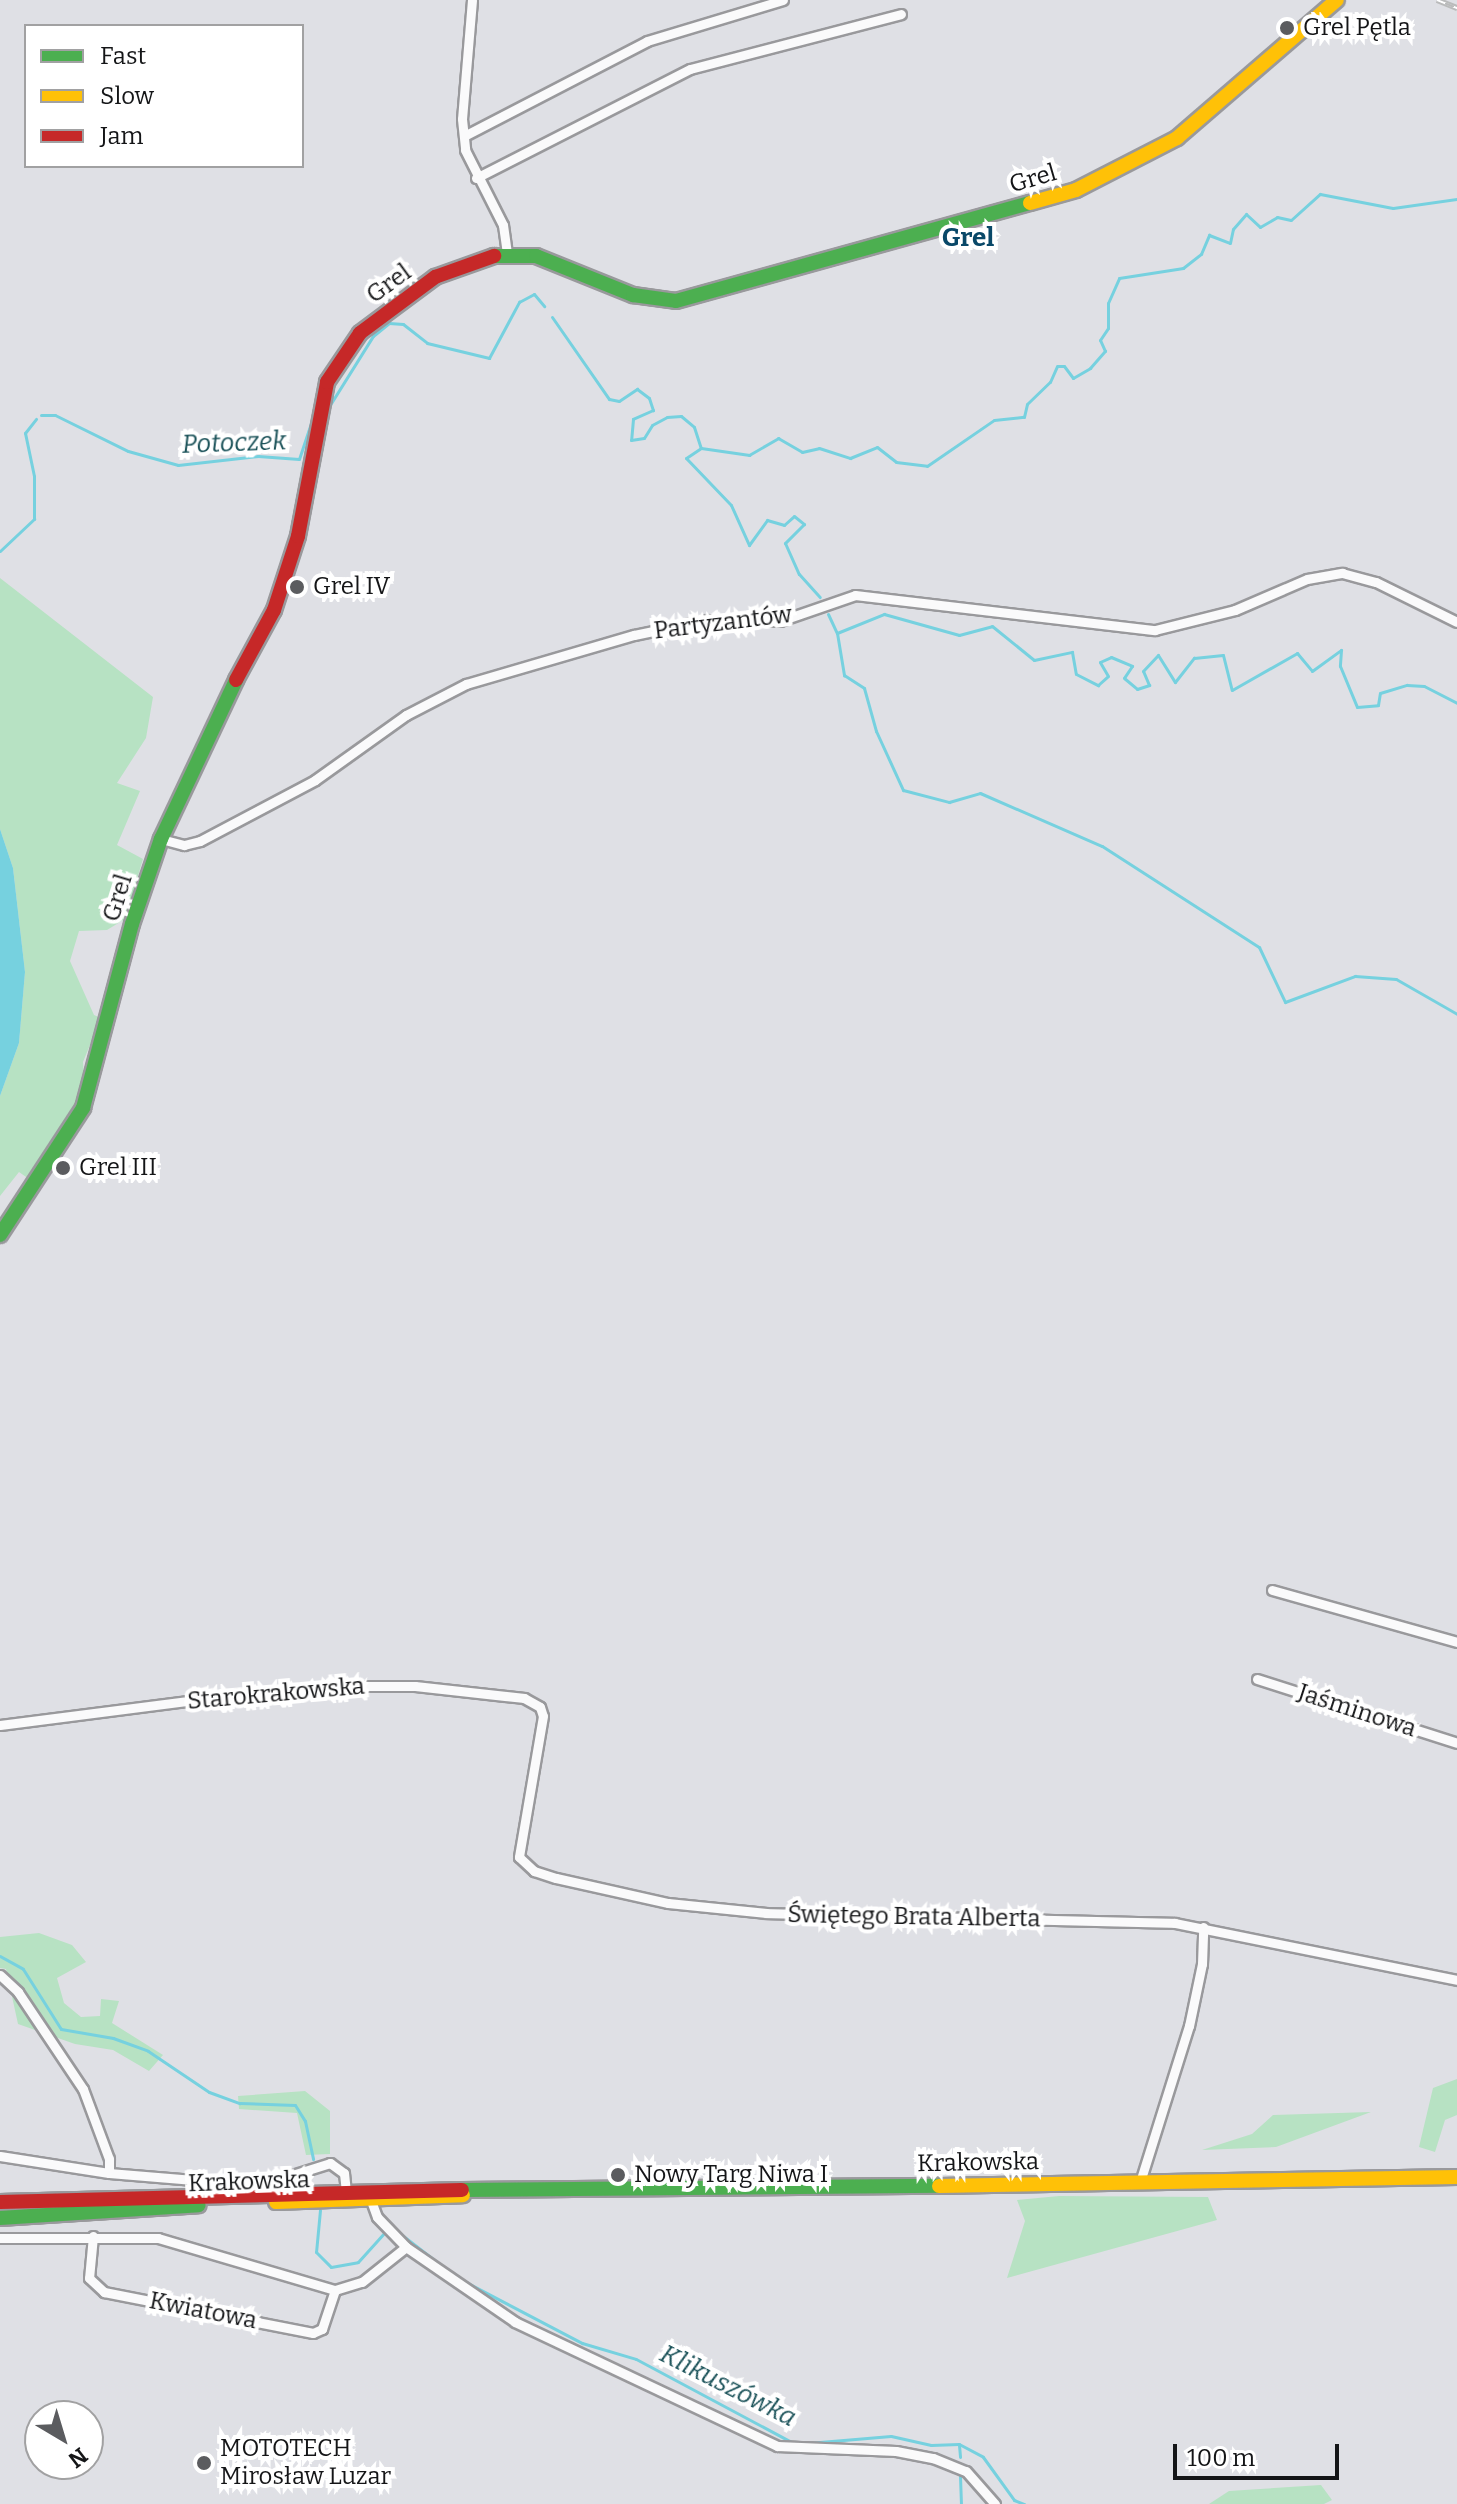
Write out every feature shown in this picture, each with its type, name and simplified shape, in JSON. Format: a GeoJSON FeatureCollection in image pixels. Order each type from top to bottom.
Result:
{"type":"FeatureCollection","features":[{"type":"Feature","properties":{"kind":"street"},"geometry":{"type":"LineString","coordinates":[[472,0],[464,136],[476,178],[503,225],[507,254]]}},
{"type":"Feature","properties":{"kind":"street"},"geometry":{"type":"LineString","coordinates":[[464,136],[647,41],[783,0]]}},
{"type":"Feature","properties":{"kind":"street","name":"Grel"},"geometry":{"type":"LineString","coordinates":[[0,1235],[83,1108],[132,924],[161,839],[287,577],[322,399],[340,356],[360,333],[435,277],[470,260],[507,254],[551,259],[633,295],[693,299],[1076,190],[1177,138],[1337,0]]}},
{"type":"Feature","properties":{"kind":"street"},"geometry":{"type":"LineString","coordinates":[[476,178],[690,69],[901,14]]}},
{"type":"Feature","properties":{"kind":"street","name":"Partyzantów"},"geometry":{"type":"LineString","coordinates":[[161,839],[184,845],[200,841],[315,780],[406,715],[466,684],[634,635],[706,620],[780,621],[855,595],[1155,630],[1235,610],[1307,579],[1342,573],[1376,582],[1457,622]]}},
{"type":"Feature","properties":{"kind":"street"},"geometry":{"type":"LineString","coordinates":[[1272,1590],[1457,1642]]}},
{"type":"Feature","properties":{"kind":"street","name":"Jaśminowa"},"geometry":{"type":"LineString","coordinates":[[1257,1679],[1457,1743]]}},
{"type":"Feature","properties":{"kind":"street","name":"Starokrakowska"},"geometry":{"type":"LineString","coordinates":[[0,1725],[233,1695],[384,1685],[524,1698],[540,1707],[543,1716]]}},
{"type":"Feature","properties":{"kind":"street","name":"Świętego Brata Alberta"},"geometry":{"type":"LineString","coordinates":[[543,1716],[517,1848],[522,1863],[556,1878],[668,1903],[766,1913],[1142,1921],[1203,1927],[1457,1980]]}},
{"type":"Feature","properties":{"kind":"street"},"geometry":{"type":"LineString","coordinates":[[1140,2182],[1189,2026],[1202,1964],[1203,1927]]}},
{"type":"Feature","properties":{"kind":"street"},"geometry":{"type":"LineString","coordinates":[[0,1975],[18,1992],[83,2089],[109,2159],[109,2173]]}},
{"type":"Feature","properties":{"kind":"street"},"geometry":{"type":"LineString","coordinates":[[0,2156],[109,2173],[273,2181],[330,2163],[344,2173],[346,2194]]}},
{"type":"Feature","properties":{"kind":"street","name":"Krakowska"},"geometry":{"type":"LineString","coordinates":[[0,2202],[500,2191],[1457,2177]]}},
{"type":"Feature","properties":{"kind":"street","name":"Krakowska"},"geometry":{"type":"LineString","coordinates":[[0,2218],[346,2194]]}},
{"type":"Feature","properties":{"kind":"street"},"geometry":{"type":"LineString","coordinates":[[369,2194],[377,2217],[406,2247],[515,2322],[777,2446],[896,2451],[933,2458],[966,2471],[995,2504]]}},
{"type":"Feature","properties":{"kind":"street","name":"Kwiatowa"},"geometry":{"type":"LineString","coordinates":[[93,2236],[89,2278],[104,2292],[313,2333],[322,2329],[335,2290]]}},
{"type":"Feature","properties":{"kind":"street"},"geometry":{"type":"LineString","coordinates":[[0,2238],[158,2238],[335,2290],[362,2282],[406,2247]]}},
{"type":"Feature","properties":{"kind":"green space"},"geometry":{"type":"Polygon","coordinates":[[[0,578],[153,697],[146,738],[117,783],[140,791],[117,845],[143,859],[125,919],[107,930],[79,931],[70,961],[94,1015],[101,1018],[83,1062],[84,1079],[72,1113],[29,1179],[19,1172],[0,1196],[0,1096],[19,1043],[25,972],[13,868],[0,829],[0,578]]]}},
{"type":"Feature","properties":{"kind":"green space"},"geometry":{"type":"Polygon","coordinates":[[[39,1933],[72,1945],[86,1962],[57,1978],[64,2003],[81,2017],[100,2016],[101,1999],[119,2001],[112,2023],[163,2055],[149,2071],[113,2050],[75,2044],[18,2024],[6,1969],[0,1968],[0,1937],[39,1933]]]}},
{"type":"Feature","properties":{"kind":"green space"},"geometry":{"type":"Polygon","coordinates":[[[1457,2079],[1457,2115],[1445,2120],[1435,2152],[1419,2147],[1433,2088],[1457,2079]]]}},
{"type":"Feature","properties":{"kind":"green space"},"geometry":{"type":"Polygon","coordinates":[[[305,2091],[330,2111],[330,2154],[306,2155],[297,2113],[239,2109],[238,2096],[305,2091]]]}},
{"type":"Feature","properties":{"kind":"green space"},"geometry":{"type":"Polygon","coordinates":[[[1371,2112],[1276,2147],[1202,2150],[1252,2134],[1273,2115],[1371,2112]]]}},
{"type":"Feature","properties":{"kind":"green space"},"geometry":{"type":"Polygon","coordinates":[[[1059,2196],[1208,2197],[1217,2220],[1007,2278],[1025,2221],[1017,2200],[1059,2196]]]}},
{"type":"Feature","properties":{"kind":"green space"},"geometry":{"type":"Polygon","coordinates":[[[1321,2485],[1332,2500],[1324,2504],[1209,2504],[1229,2491],[1321,2485]]]}},
{"type":"Feature","properties":{"kind":"water"},"geometry":{"type":"Polygon","coordinates":[[[0,829],[13,868],[25,972],[19,1043],[0,1096],[0,829]]]}},
{"type":"Feature","properties":{"kind":"waterway","name":"Potoczek"},"geometry":{"type":"LineString","coordinates":[[701,448],[749,455],[778,438],[802,452],[819,448],[850,458],[877,447],[896,462],[927,466],[994,420],[1024,417],[1027,404],[1050,382],[1057,366],[1064,366],[1073,378],[1090,368],[1105,351],[1100,340],[1108,328],[1108,303],[1119,278],[1183,268],[1201,254],[1209,235],[1230,243],[1233,229],[1246,214],[1260,227],[1277,217],[1291,220],[1320,194],[1393,208],[1457,199]]}},
{"type":"Feature","properties":{"kind":"waterway","name":"Potoczek"},"geometry":{"type":"LineString","coordinates":[[328,408],[373,336],[389,323],[403,324],[427,343],[489,358],[519,302],[534,294],[544,306]]}},
{"type":"Feature","properties":{"kind":"waterway","name":"Potoczek"},"geometry":{"type":"LineString","coordinates":[[552,317],[609,399],[619,401],[637,389],[649,398],[653,410],[633,419],[631,440],[644,438],[652,425],[667,417],[681,416],[694,427],[701,448]]}},
{"type":"Feature","properties":{"kind":"waterway","name":"Potoczek"},"geometry":{"type":"LineString","coordinates":[[41,415],[55,415],[128,451],[178,465],[258,456],[299,459],[313,417]]}},
{"type":"Feature","properties":{"kind":"waterway","name":"Potoczek"},"geometry":{"type":"LineString","coordinates":[[0,551],[34,519],[34,476],[25,433],[36,419]]}},
{"type":"Feature","properties":{"kind":"waterway"},"geometry":{"type":"LineString","coordinates":[[701,448],[686,458],[731,505],[749,545],[767,520],[784,525],[794,516],[804,524],[785,543],[799,574],[820,597]]}},
{"type":"Feature","properties":{"kind":"waterway"},"geometry":{"type":"LineString","coordinates":[[828,614],[837,633],[844,675],[864,688],[876,731],[903,790],[949,802],[980,793],[1102,846],[1259,947],[1285,1002],[1355,976],[1396,979],[1457,1014]]}},
{"type":"Feature","properties":{"kind":"waterway"},"geometry":{"type":"LineString","coordinates":[[837,633],[884,614],[959,635],[992,626],[1034,660],[1072,652],[1076,674],[1098,685],[1108,676],[1100,662],[1111,657],[1132,666],[1124,678],[1137,689],[1149,685],[1143,671],[1158,655],[1175,682],[1194,658],[1223,655],[1232,690],[1297,653],[1312,671],[1341,650],[1340,666],[1357,707],[1378,705],[1380,693],[1407,685],[1424,686],[1457,703]]}},
{"type":"Feature","properties":{"kind":"waterway","name":"Klikuszówka"},"geometry":{"type":"LineString","coordinates":[[0,1956],[23,1969],[61,2029],[113,2038],[148,2051],[209,2092],[240,2103],[295,2105],[305,2121],[313,2159]]}},
{"type":"Feature","properties":{"kind":"waterway","name":"Klikuszówka"},"geometry":{"type":"LineString","coordinates":[[320,2210],[316,2252],[331,2267],[358,2262],[384,2233]]}},
{"type":"Feature","properties":{"kind":"waterway","name":"Klikuszówka"},"geometry":{"type":"LineString","coordinates":[[398,2232],[442,2266]]}},
{"type":"Feature","properties":{"kind":"waterway","name":"Klikuszówka"},"geometry":{"type":"LineString","coordinates":[[460,2279],[582,2343],[636,2359],[793,2443]]}},
{"type":"Feature","properties":{"kind":"waterway","name":"Klikuszówka"},"geometry":{"type":"LineString","coordinates":[[808,2443],[891,2436],[931,2445],[959,2444],[983,2457],[1014,2500],[1024,2504]]}},
{"type":"Feature","properties":{"kind":"waterway"},"geometry":{"type":"LineString","coordinates":[[959,2445],[960,2457]]}},
{"type":"Feature","properties":{"kind":"waterway"},"geometry":{"type":"LineString","coordinates":[[960,2476],[961,2504]]}},
{"type":"Feature","properties":{"kind":"railway"},"geometry":{"type":"LineString","coordinates":[[1437,0],[1457,8]]}},
{"type":"Feature","properties":{"kind":"traffic: fast"},"geometry":{"type":"LineString","coordinates":[[494,256],[536,256],[633,295],[676,301],[1030,203]]}},
{"type":"Feature","properties":{"kind":"traffic: fast"},"geometry":{"type":"LineString","coordinates":[[0,1235],[83,1108],[132,924],[161,839],[236,680]]}},
{"type":"Feature","properties":{"kind":"traffic: fast"},"geometry":{"type":"LineString","coordinates":[[462,2190],[939,2186]]}},
{"type":"Feature","properties":{"kind":"traffic: fast"},"geometry":{"type":"LineString","coordinates":[[0,2218],[199,2205]]}},
{"type":"Feature","properties":{"kind":"traffic: slow"},"geometry":{"type":"LineString","coordinates":[[1030,203],[1076,190],[1177,138],[1337,0]]}},
{"type":"Feature","properties":{"kind":"traffic: slow"},"geometry":{"type":"LineString","coordinates":[[939,2186],[1457,2177]]}},
{"type":"Feature","properties":{"kind":"traffic: slow"},"geometry":{"type":"LineString","coordinates":[[276,2202],[463,2195]]}},
{"type":"Feature","properties":{"kind":"traffic: jam"},"geometry":{"type":"LineString","coordinates":[[236,680],[274,610],[298,536],[327,382],[360,333],[435,277],[494,256]]}},
{"type":"Feature","properties":{"kind":"traffic: jam"},"geometry":{"type":"LineString","coordinates":[[0,2202],[462,2190]]}},
{"type":"Feature","properties":{"kind":"place","name":"Grel Pętla"},"geometry":{"type":"Point","coordinates":[1287,28]}},
{"type":"Feature","properties":{"kind":"place","name":"Grel IV"},"geometry":{"type":"Point","coordinates":[297,587]}},
{"type":"Feature","properties":{"kind":"place","name":"Grel III"},"geometry":{"type":"Point","coordinates":[63,1168]}},
{"type":"Feature","properties":{"kind":"place","name":"Nowy Targ Niwa I"},"geometry":{"type":"Point","coordinates":[618,2175]}},
{"type":"Feature","properties":{"kind":"place","name":"MOTOTECH Mirosław Luzar"},"geometry":{"type":"Point","coordinates":[204,2463]}},
{"type":"Feature","properties":{"kind":"district","name":"Grel"},"geometry":{"type":"Point","coordinates":[968,238]}}]}
